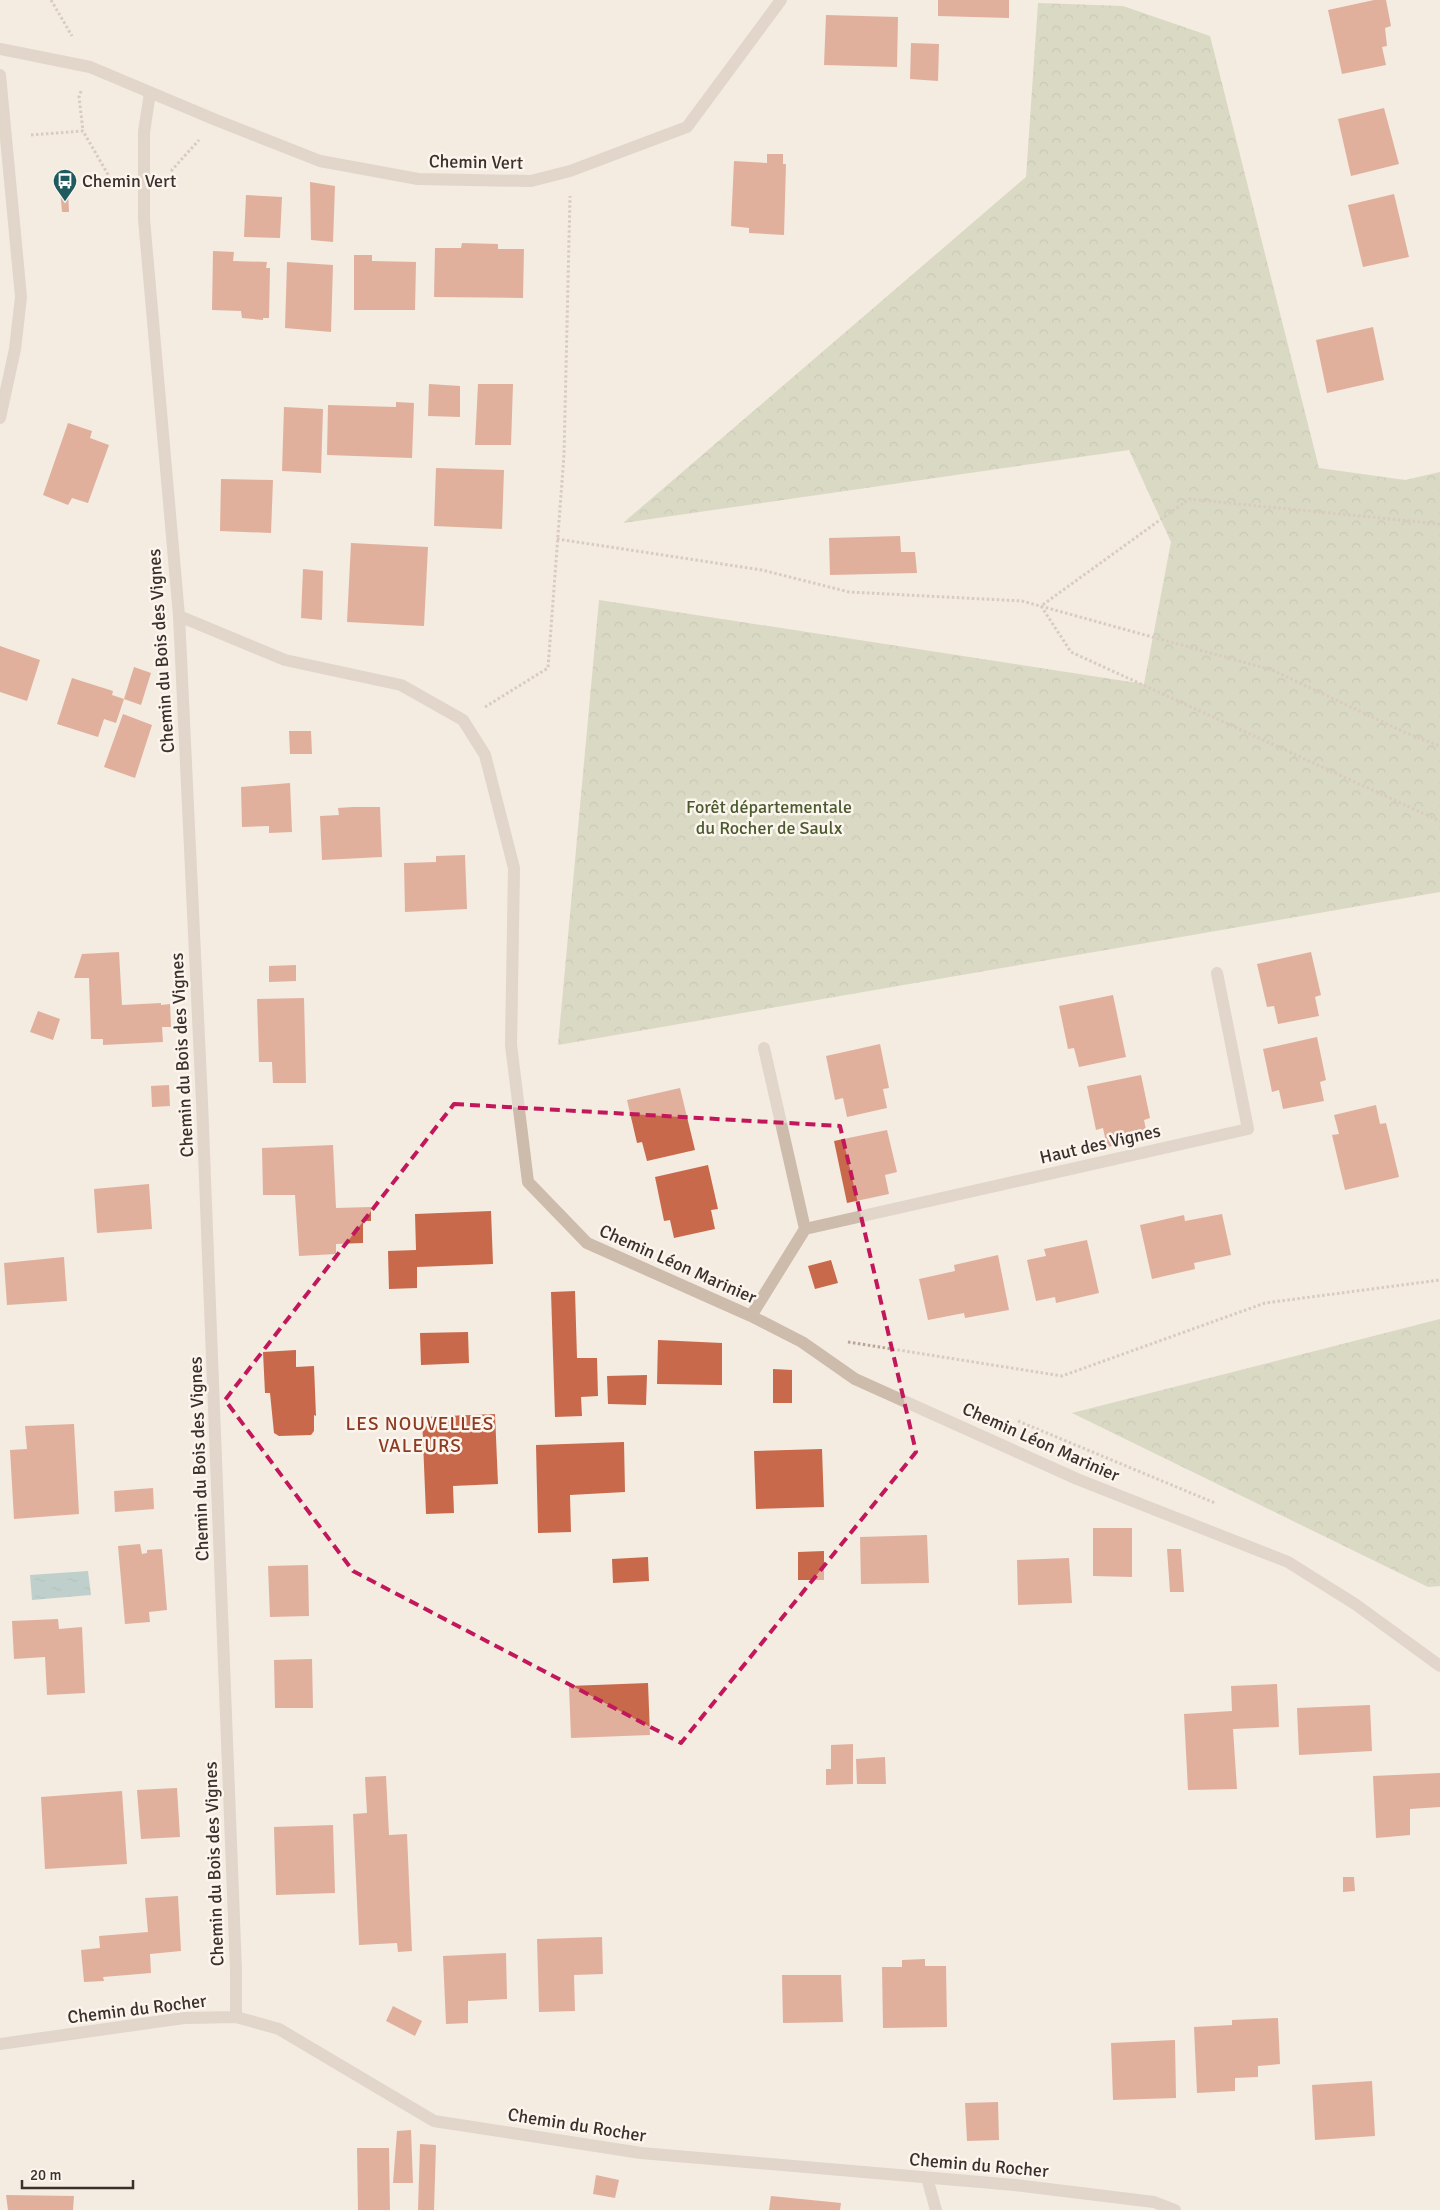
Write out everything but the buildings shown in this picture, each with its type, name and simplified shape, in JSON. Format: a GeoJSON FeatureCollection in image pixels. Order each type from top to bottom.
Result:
{"type":"FeatureCollection","features":[{"type":"Feature","properties":{"kind":"street","name":"Chemin Vert"},"geometry":{"type":"LineString","coordinates":[[0,49],[90,67],[320,161],[418,179],[531,181],[570,170],[687,127],[781,0]]}},
{"type":"Feature","properties":{"kind":"street"},"geometry":{"type":"LineString","coordinates":[[0,75],[21,297],[15,349],[0,418]]}},
{"type":"Feature","properties":{"kind":"street","name":"Chemin du Bois des Vignes"},"geometry":{"type":"LineString","coordinates":[[150,93],[144,132],[144,219],[179,616],[204,1132],[236,1971],[236,2017]]}},
{"type":"Feature","properties":{"kind":"street","name":"Chemin Léon Marinier"},"geometry":{"type":"LineString","coordinates":[[179,616],[285,660],[401,685],[463,720],[485,755],[514,868],[511,1045],[528,1182],[587,1243],[751,1316],[802,1342],[855,1379],[1077,1479],[1288,1562],[1355,1604],[1440,1666]]}},
{"type":"Feature","properties":{"kind":"street","name":"Haut des Vignes"},"geometry":{"type":"LineString","coordinates":[[805,1229],[1248,1129],[1218,974]]}},
{"type":"Feature","properties":{"kind":"street"},"geometry":{"type":"LineString","coordinates":[[751,1316],[805,1229],[764,1048]]}},
{"type":"Feature","properties":{"kind":"street","name":"Chemin du Rocher"},"geometry":{"type":"LineString","coordinates":[[0,2044],[184,2018],[236,2017],[279,2029],[434,2121],[641,2153],[1015,2185],[1154,2202],[1175,2210]]}},
{"type":"Feature","properties":{"kind":"street"},"geometry":{"type":"LineString","coordinates":[[928,2178],[936,2210]]}},
{"type":"Feature","properties":{"kind":"path"},"geometry":{"type":"LineString","coordinates":[[51,0],[90,67],[79,97],[83,130]]}},
{"type":"Feature","properties":{"kind":"path"},"geometry":{"type":"LineString","coordinates":[[463,720],[548,668],[564,455],[570,170]]}},
{"type":"Feature","properties":{"kind":"path"},"geometry":{"type":"LineString","coordinates":[[1041,606],[1190,499],[1440,524]]}},
{"type":"Feature","properties":{"kind":"path"},"geometry":{"type":"LineString","coordinates":[[558,539],[762,570],[849,592],[1022,601],[1272,670],[1404,732],[1440,746]]}},
{"type":"Feature","properties":{"kind":"path"},"geometry":{"type":"LineString","coordinates":[[1041,606],[1071,652],[1440,821]]}},
{"type":"Feature","properties":{"kind":"path"},"geometry":{"type":"LineString","coordinates":[[844,1343],[852,1341],[1062,1376],[1264,1303],[1440,1280]]}},
{"type":"Feature","properties":{"kind":"highlighted area"},"geometry":{"type":"Polygon","coordinates":[[[454,1104],[840,1126],[916,1452],[681,1743],[353,1571],[225,1400],[454,1104]]]}},
{"type":"Feature","properties":{"kind":"green space","name":"Forêt départementale du Rocher de Saulx"},"geometry":{"type":"Polygon","coordinates":[[[1038,3],[1123,6],[1210,36],[1319,468],[1405,480],[1440,472],[1440,892],[558,1045],[599,600],[1144,684],[1171,542],[1129,450],[623,523],[1026,177],[1038,3]]]}},
{"type":"Feature","properties":{"kind":"green space"},"geometry":{"type":"Polygon","coordinates":[[[1440,1319],[1440,1586],[1428,1587],[1072,1413],[1440,1319]]]}},
{"type":"Feature","properties":{"kind":"water"},"geometry":{"type":"Polygon","coordinates":[[[88,1571],[91,1595],[32,1600],[30,1575],[88,1571]]]}},
{"type":"Feature","properties":{"kind":"place","name":"Chemin Vert"},"geometry":{"type":"Point","coordinates":[65,202]}},
{"type":"Feature","properties":{"kind":"district","name":"LES NOUVELLES VALEURS"},"geometry":{"type":"Point","coordinates":[420,1435]}}]}
